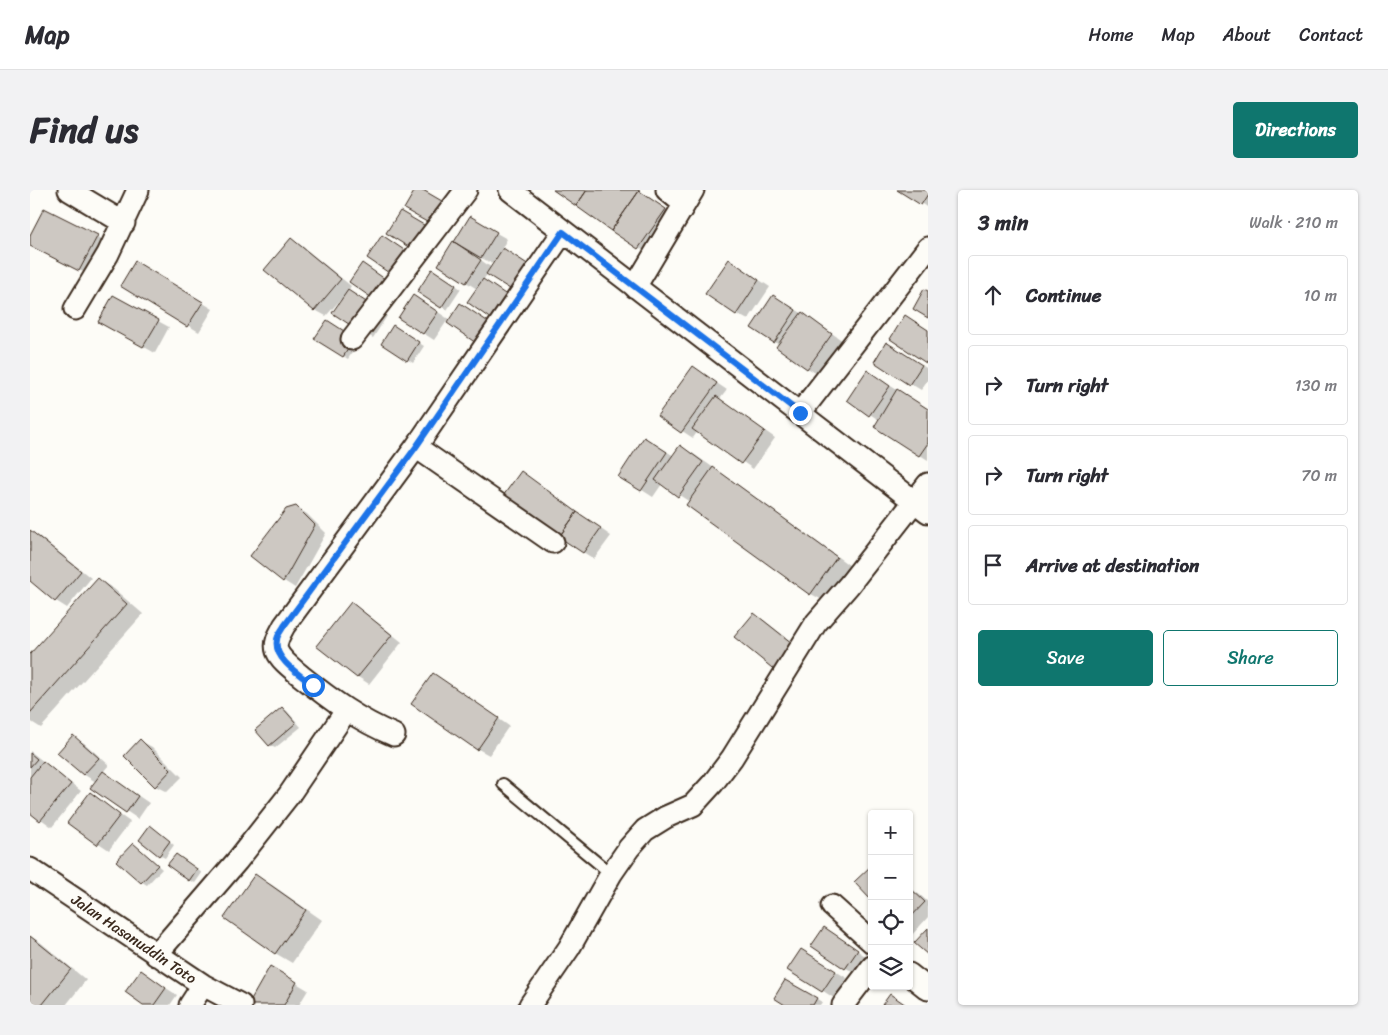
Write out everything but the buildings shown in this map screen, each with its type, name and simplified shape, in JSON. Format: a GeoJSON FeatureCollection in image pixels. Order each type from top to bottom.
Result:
{"type":"FeatureCollection","features":[{"type":"Feature","properties":{"kind":"street"},"geometry":{"type":"LineString","coordinates":[[69,190],[124,223]]}},
{"type":"Feature","properties":{"kind":"street"},"geometry":{"type":"LineString","coordinates":[[75,309],[108,254],[138,190]]}},
{"type":"Feature","properties":{"kind":"street"},"geometry":{"type":"LineString","coordinates":[[352,339],[466,190]]}},
{"type":"Feature","properties":{"kind":"street"},"geometry":{"type":"LineString","coordinates":[[510,190],[921,507]]}},
{"type":"Feature","properties":{"kind":"street"},"geometry":{"type":"LineString","coordinates":[[635,286],[688,197],[667,190]]}},
{"type":"Feature","properties":{"kind":"street"},"geometry":{"type":"LineString","coordinates":[[394,735],[346,711],[286,663],[277,651],[277,640],[284,626],[416,447],[563,232]]}},
{"type":"Feature","properties":{"kind":"street"},"geometry":{"type":"LineString","coordinates":[[800,413],[928,248]]}},
{"type":"Feature","properties":{"kind":"street"},"geometry":{"type":"LineString","coordinates":[[416,447],[553,542]]}},
{"type":"Feature","properties":{"kind":"street"},"geometry":{"type":"LineString","coordinates":[[530,1005],[569,948],[611,874],[629,848],[646,830],[666,817],[693,805],[713,783],[732,758],[816,623],[921,507],[928,484]]}},
{"type":"Feature","properties":{"kind":"street"},"geometry":{"type":"LineString","coordinates":[[156,955],[237,861],[289,795],[346,711]]}},
{"type":"Feature","properties":{"kind":"street","name":"Jalan Hasanuddin Toto"},"geometry":{"type":"LineString","coordinates":[[30,869],[156,955],[203,985],[242,1005]]}},
{"type":"Feature","properties":{"kind":"street"},"geometry":{"type":"LineString","coordinates":[[832,906],[868,938]]}},
{"type":"Feature","properties":{"kind":"street"},"geometry":{"type":"LineString","coordinates":[[843,1005],[868,972]]}},
{"type":"Feature","properties":{"kind":"street"},"geometry":{"type":"LineString","coordinates":[[913,977],[928,989]]}},
{"type":"Feature","properties":{"kind":"street"},"geometry":{"type":"LineString","coordinates":[[190,1005],[203,985]]}},
{"type":"Feature","properties":{"kind":"lane"},"geometry":{"type":"LineString","coordinates":[[503,784],[611,874]]}},
{"type":"Feature","properties":{"kind":"route"},"geometry":{"type":"LineString","coordinates":[[313,685],[286,663],[277,651],[277,640],[284,626],[416,447],[563,232],[800,413]]}}]}
